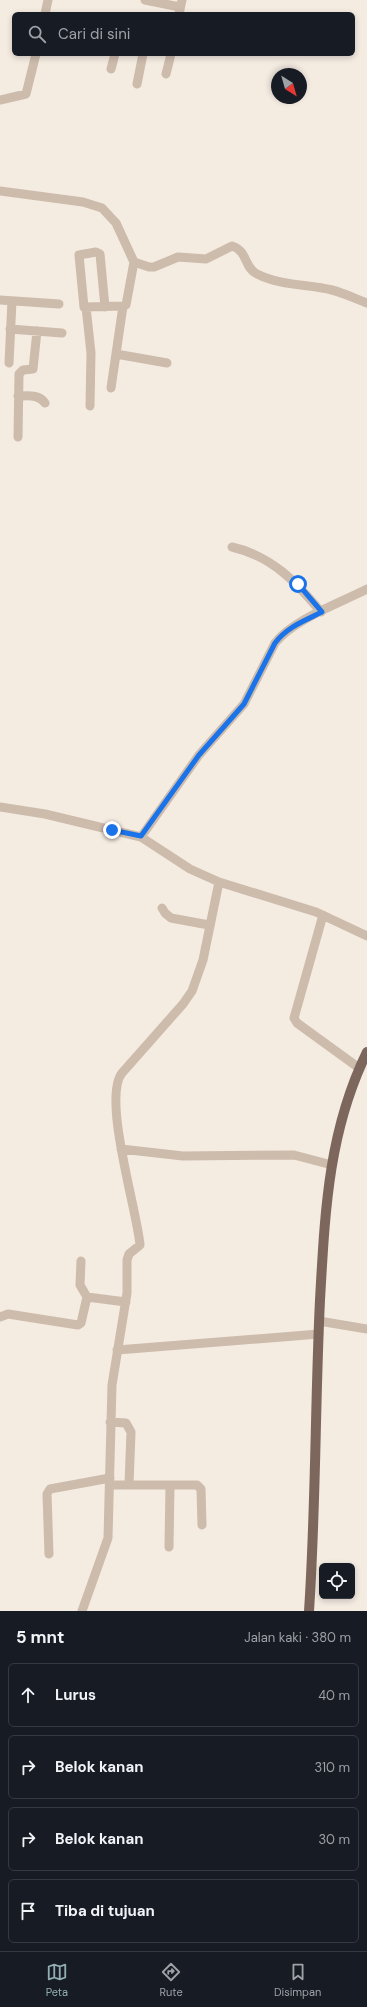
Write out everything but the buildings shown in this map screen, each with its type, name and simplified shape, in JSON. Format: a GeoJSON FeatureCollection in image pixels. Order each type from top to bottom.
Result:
{"type":"FeatureCollection","features":[{"type":"Feature","properties":{"kind":"main road"},"geometry":{"type":"LineString","coordinates":[[309,1611],[313,1547],[319,1321],[325,1226],[338,1128],[353,1080],[367,1052]]}},
{"type":"Feature","properties":{"kind":"street"},"geometry":{"type":"LineString","coordinates":[[45,12],[48,0]]}},
{"type":"Feature","properties":{"kind":"street"},"geometry":{"type":"LineString","coordinates":[[145,0],[180,7]]}},
{"type":"Feature","properties":{"kind":"street"},"geometry":{"type":"LineString","coordinates":[[0,100],[26,94],[36,56]]}},
{"type":"Feature","properties":{"kind":"street"},"geometry":{"type":"LineString","coordinates":[[111,69],[114,56]]}},
{"type":"Feature","properties":{"kind":"street"},"geometry":{"type":"LineString","coordinates":[[138,84],[143,56]]}},
{"type":"Feature","properties":{"kind":"street"},"geometry":{"type":"LineString","coordinates":[[166,74],[170,56]]}},
{"type":"Feature","properties":{"kind":"street"},"geometry":{"type":"LineString","coordinates":[[0,191],[83,202],[102,208],[116,223],[134,262],[128,302],[123,306],[105,307],[82,306],[79,256],[80,254],[96,252],[100,255],[105,307]]}},
{"type":"Feature","properties":{"kind":"street"},"geometry":{"type":"LineString","coordinates":[[134,262],[152,267],[178,257],[206,259],[232,246],[241,250],[252,270],[257,274],[284,283],[336,292],[367,303]]}},
{"type":"Feature","properties":{"kind":"street"},"geometry":{"type":"LineString","coordinates":[[0,300],[59,304]]}},
{"type":"Feature","properties":{"kind":"street"},"geometry":{"type":"LineString","coordinates":[[9,363],[12,301]]}},
{"type":"Feature","properties":{"kind":"street"},"geometry":{"type":"LineString","coordinates":[[111,388],[123,306]]}},
{"type":"Feature","properties":{"kind":"street"},"geometry":{"type":"LineString","coordinates":[[86,307],[91,353],[90,406]]}},
{"type":"Feature","properties":{"kind":"street"},"geometry":{"type":"LineString","coordinates":[[10,329],[62,333]]}},
{"type":"Feature","properties":{"kind":"street"},"geometry":{"type":"LineString","coordinates":[[18,437],[19,374],[23,370],[32,369],[34,365],[37,331]]}},
{"type":"Feature","properties":{"kind":"street"},"geometry":{"type":"LineString","coordinates":[[116,354],[166,363]]}},
{"type":"Feature","properties":{"kind":"street"},"geometry":{"type":"LineString","coordinates":[[18,396],[37,397],[42,399],[45,403]]}},
{"type":"Feature","properties":{"kind":"street"},"geometry":{"type":"LineString","coordinates":[[232,547],[260,556],[281,570],[298,584],[322,612]]}},
{"type":"Feature","properties":{"kind":"street"},"geometry":{"type":"LineString","coordinates":[[141,836],[199,755],[244,704],[275,643],[281,636],[292,627],[367,589]]}},
{"type":"Feature","properties":{"kind":"street"},"geometry":{"type":"LineString","coordinates":[[0,807],[45,814],[141,836],[190,869],[219,882],[323,915],[367,936]]}},
{"type":"Feature","properties":{"kind":"street"},"geometry":{"type":"LineString","coordinates":[[82,1611],[108,1538],[112,1385],[128,1288],[128,1257],[140,1245],[121,1149],[116,1089],[118,1080],[192,991],[200,970],[219,882]]}},
{"type":"Feature","properties":{"kind":"street"},"geometry":{"type":"LineString","coordinates":[[162,908],[167,917],[209,925]]}},
{"type":"Feature","properties":{"kind":"street"},"geometry":{"type":"LineString","coordinates":[[323,915],[294,1018],[297,1023],[359,1068]]}},
{"type":"Feature","properties":{"kind":"street"},"geometry":{"type":"LineString","coordinates":[[121,1149],[183,1156],[294,1155],[332,1165]]}},
{"type":"Feature","properties":{"kind":"street"},"geometry":{"type":"LineString","coordinates":[[0,1317],[8,1314],[78,1325],[81,1323],[87,1297],[80,1285],[81,1261]]}},
{"type":"Feature","properties":{"kind":"street"},"geometry":{"type":"LineString","coordinates":[[87,1297],[126,1302]]}},
{"type":"Feature","properties":{"kind":"street"},"geometry":{"type":"LineString","coordinates":[[319,1321],[367,1329]]}},
{"type":"Feature","properties":{"kind":"street"},"geometry":{"type":"LineString","coordinates":[[117,1350],[319,1334]]}},
{"type":"Feature","properties":{"kind":"street"},"geometry":{"type":"LineString","coordinates":[[110,1422],[126,1422],[131,1432],[129,1484]]}},
{"type":"Feature","properties":{"kind":"street"},"geometry":{"type":"LineString","coordinates":[[48,1554],[47,1494],[50,1489],[110,1481],[129,1484],[199,1486],[202,1525]]}},
{"type":"Feature","properties":{"kind":"street"},"geometry":{"type":"LineString","coordinates":[[169,1547],[170,1485]]}},
{"type":"Feature","properties":{"kind":"route"},"geometry":{"type":"LineString","coordinates":[[112,830],[141,836],[199,755],[244,704],[275,643],[286,630],[322,612],[298,584]]}}]}
